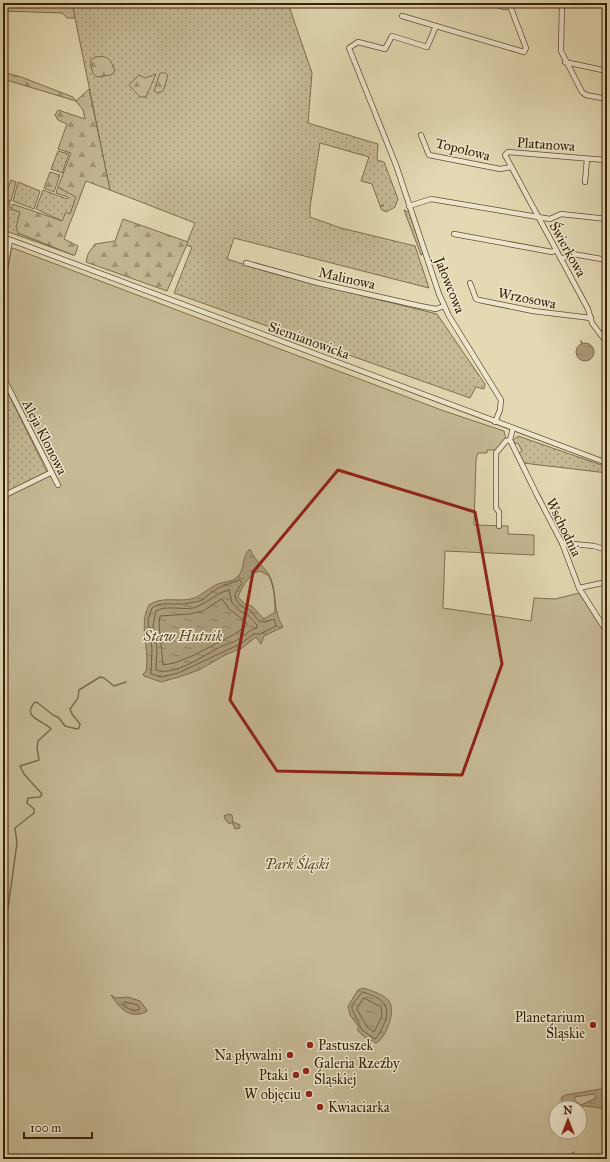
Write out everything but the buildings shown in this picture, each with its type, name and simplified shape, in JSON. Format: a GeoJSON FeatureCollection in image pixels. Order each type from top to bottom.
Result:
{"type":"FeatureCollection","features":[{"type":"Feature","properties":{"kind":"street"},"geometry":{"type":"LineString","coordinates":[[402,16],[524,52],[526,48],[510,4],[505,7],[490,3]]}},
{"type":"Feature","properties":{"kind":"street"},"geometry":{"type":"LineString","coordinates":[[562,3],[561,51],[565,62],[582,92],[586,95],[607,99]]}},
{"type":"Feature","properties":{"kind":"street","name":"Jałowcowa"},"geometry":{"type":"LineString","coordinates":[[436,26],[427,47],[392,36],[385,49],[358,42],[349,48],[388,149],[396,165],[444,306],[500,397],[501,408],[495,422]]}},
{"type":"Feature","properties":{"kind":"street"},"geometry":{"type":"LineString","coordinates":[[565,62],[607,71]]}},
{"type":"Feature","properties":{"kind":"street","name":"Topolowa"},"geometry":{"type":"LineString","coordinates":[[421,135],[429,156],[500,169],[511,167]]}},
{"type":"Feature","properties":{"kind":"street","name":"Platanowa"},"geometry":{"type":"LineString","coordinates":[[511,167],[504,155],[508,152],[605,160]]}},
{"type":"Feature","properties":{"kind":"street","name":"Platanowa"},"geometry":{"type":"LineString","coordinates":[[585,182],[587,159]]}},
{"type":"Feature","properties":{"kind":"street"},"geometry":{"type":"LineString","coordinates":[[511,167],[538,217],[550,219],[561,214],[607,219]]}},
{"type":"Feature","properties":{"kind":"street","name":"Świerkowa"},"geometry":{"type":"LineString","coordinates":[[409,206],[431,199],[538,217],[588,309],[591,318],[607,343]]}},
{"type":"Feature","properties":{"kind":"street"},"geometry":{"type":"LineString","coordinates":[[454,234],[538,250],[552,252],[556,250]]}},
{"type":"Feature","properties":{"kind":"street","name":"Siemianowicka"},"geometry":{"type":"LineString","coordinates":[[3,237],[607,463]]}},
{"type":"Feature","properties":{"kind":"street"},"geometry":{"type":"LineString","coordinates":[[3,279],[10,240]]}},
{"type":"Feature","properties":{"kind":"street"},"geometry":{"type":"LineString","coordinates":[[561,259],[573,254],[607,260]]}},
{"type":"Feature","properties":{"kind":"street","name":"Malinowa"},"geometry":{"type":"LineString","coordinates":[[246,263],[318,283],[420,306],[436,309],[444,306]]}},
{"type":"Feature","properties":{"kind":"street","name":"Wrzosowa"},"geometry":{"type":"LineString","coordinates":[[470,283],[476,299],[479,300],[533,311],[591,318]]}},
{"type":"Feature","properties":{"kind":"street","name":"Aleja Klonowa"},"geometry":{"type":"LineString","coordinates":[[3,377],[50,474],[58,485]]}},
{"type":"Feature","properties":{"kind":"street"},"geometry":{"type":"LineString","coordinates":[[498,526],[499,512],[496,508],[496,453],[506,441],[510,440],[513,428]]}},
{"type":"Feature","properties":{"kind":"street","name":"Wschodnia"},"geometry":{"type":"LineString","coordinates":[[510,440],[562,543],[579,588],[607,632]]}},
{"type":"Feature","properties":{"kind":"street"},"geometry":{"type":"LineString","coordinates":[[3,496],[50,474]]}},
{"type":"Feature","properties":{"kind":"street"},"geometry":{"type":"LineString","coordinates":[[562,543],[589,545],[607,550]]}},
{"type":"Feature","properties":{"kind":"street"},"geometry":{"type":"LineString","coordinates":[[579,588],[607,582]]}},
{"type":"Feature","properties":{"kind":"highlighted area"},"geometry":{"type":"Polygon","coordinates":[[[338,470],[475,512],[502,664],[462,775],[277,771],[230,700],[253,572],[338,470]]]}},
{"type":"Feature","properties":{"kind":"green space"},"geometry":{"type":"Polygon","coordinates":[[[3,3],[72,3],[75,18],[67,18],[62,13],[3,11],[3,3]]]}},
{"type":"Feature","properties":{"kind":"green space"},"geometry":{"type":"Polygon","coordinates":[[[72,3],[288,3],[312,73],[308,123],[378,144],[377,160],[384,162],[398,199],[395,207],[386,212],[382,210],[380,207],[384,205],[380,206],[372,184],[361,181],[369,157],[320,143],[310,207],[310,217],[341,228],[415,246],[429,288],[234,238],[227,259],[271,273],[437,314],[485,384],[484,389],[476,387],[470,398],[174,293],[192,247],[186,245],[195,223],[110,190],[72,3]]]}},
{"type":"Feature","properties":{"kind":"green space"},"geometry":{"type":"Polygon","coordinates":[[[95,57],[106,57],[112,63],[115,71],[111,75],[97,77],[93,74],[90,61],[95,57]]]}},
{"type":"Feature","properties":{"kind":"green space"},"geometry":{"type":"Polygon","coordinates":[[[3,72],[21,77],[73,97],[76,101],[3,79],[3,72]]]}},
{"type":"Feature","properties":{"kind":"green space"},"geometry":{"type":"Polygon","coordinates":[[[160,73],[166,73],[168,76],[163,91],[158,93],[154,91],[160,73]]]}},
{"type":"Feature","properties":{"kind":"green space"},"geometry":{"type":"Polygon","coordinates":[[[156,74],[146,97],[140,97],[129,85],[139,75],[145,78],[156,74]]]}},
{"type":"Feature","properties":{"kind":"green space"},"geometry":{"type":"Polygon","coordinates":[[[89,89],[110,190],[86,181],[64,239],[78,246],[75,255],[73,255],[18,233],[16,227],[20,212],[11,209],[13,204],[62,221],[66,212],[70,214],[76,197],[58,187],[71,153],[58,149],[67,124],[58,120],[55,115],[58,110],[85,119],[83,110],[76,101],[89,89]]]}},
{"type":"Feature","properties":{"kind":"green space"},"geometry":{"type":"Polygon","coordinates":[[[58,151],[69,154],[62,173],[51,169],[58,151]]]}},
{"type":"Feature","properties":{"kind":"green space"},"geometry":{"type":"Polygon","coordinates":[[[50,172],[60,175],[54,192],[44,188],[50,172]]]}},
{"type":"Feature","properties":{"kind":"green space"},"geometry":{"type":"Polygon","coordinates":[[[11,180],[16,182],[11,201],[4,198],[11,180]]]}},
{"type":"Feature","properties":{"kind":"green space"},"geometry":{"type":"Polygon","coordinates":[[[18,182],[40,191],[34,209],[13,201],[18,182]]]}},
{"type":"Feature","properties":{"kind":"green space"},"geometry":{"type":"Polygon","coordinates":[[[58,187],[77,197],[70,214],[62,221],[36,209],[43,190],[67,199],[68,197],[56,193],[58,187]]]}},
{"type":"Feature","properties":{"kind":"green space"},"geometry":{"type":"Polygon","coordinates":[[[3,200],[10,202],[10,208],[20,212],[18,233],[73,255],[3,230],[5,213],[3,212],[3,200]]]}},
{"type":"Feature","properties":{"kind":"green space"},"geometry":{"type":"Polygon","coordinates":[[[404,210],[409,212],[423,253],[422,255],[421,255],[404,210]]]}},
{"type":"Feature","properties":{"kind":"green space"},"geometry":{"type":"Polygon","coordinates":[[[123,219],[188,242],[167,291],[86,262],[88,254],[95,244],[115,241],[123,219]]]}},
{"type":"Feature","properties":{"kind":"green space","name":"Park Śląski"},"geometry":{"type":"Polygon","coordinates":[[[13,248],[444,411],[504,431],[506,439],[496,450],[487,450],[487,453],[478,453],[476,459],[474,525],[508,526],[508,534],[534,535],[534,555],[445,551],[443,608],[531,621],[534,598],[555,599],[579,593],[607,636],[607,1159],[3,1159],[3,497],[52,474],[3,373],[3,296],[11,250],[13,248]]]}},
{"type":"Feature","properties":{"kind":"green space"},"geometry":{"type":"Polygon","coordinates":[[[3,383],[48,474],[3,495],[3,383]]]}},
{"type":"Feature","properties":{"kind":"green space"},"geometry":{"type":"Polygon","coordinates":[[[518,436],[607,467],[607,473],[523,463],[519,453],[522,451],[518,443],[515,444],[513,440],[518,436]]]}},
{"type":"Feature","properties":{"kind":"water"},"geometry":{"type":"Polygon","coordinates":[[[585,343],[591,346],[594,352],[591,358],[585,361],[579,358],[576,352],[579,346],[585,343]]]}},
{"type":"Feature","properties":{"kind":"water","name":"Staw Hutnik"},"geometry":{"type":"Polygon","coordinates":[[[250,549],[254,557],[266,571],[271,579],[274,591],[276,609],[283,627],[264,636],[261,644],[256,637],[242,648],[225,655],[199,670],[161,682],[144,676],[143,674],[146,671],[147,653],[144,620],[149,605],[154,602],[164,600],[191,599],[218,584],[233,580],[242,569],[247,552],[250,549]],[[260,571],[252,574],[238,597],[246,605],[252,606],[264,619],[275,612],[274,594],[269,576],[260,571]]]}},
{"type":"Feature","properties":{"kind":"water"},"geometry":{"type":"Polygon","coordinates":[[[228,814],[232,815],[233,822],[240,825],[240,828],[235,829],[232,822],[230,824],[226,821],[224,816],[228,814]]]}},
{"type":"Feature","properties":{"kind":"water"},"geometry":{"type":"Polygon","coordinates":[[[364,988],[384,997],[391,1005],[391,1017],[387,1030],[376,1043],[370,1042],[358,1031],[358,1026],[350,1015],[348,1006],[358,990],[364,988]]]}},
{"type":"Feature","properties":{"kind":"water"},"geometry":{"type":"Polygon","coordinates":[[[111,995],[116,998],[128,997],[140,1001],[147,1010],[146,1012],[140,1014],[125,1011],[117,1004],[111,995]]]}},
{"type":"Feature","properties":{"kind":"water"},"geometry":{"type":"Polygon","coordinates":[[[607,1088],[607,1109],[588,1106],[588,1102],[596,1098],[594,1094],[575,1097],[574,1100],[562,1100],[561,1098],[565,1095],[607,1088]]]}},
{"type":"Feature","properties":{"kind":"waterway"},"geometry":{"type":"LineString","coordinates":[[8,908],[17,843],[15,828],[34,813],[34,809],[27,803],[28,798],[40,797],[42,794],[24,774],[20,766],[39,760],[37,748],[38,741],[51,729],[32,715],[30,712],[31,707],[35,702],[38,703],[59,718],[65,726],[77,729],[79,728],[80,724],[70,709],[78,698],[79,690],[100,677],[104,678],[114,686],[126,682]]}},
{"type":"Feature","properties":{"kind":"waterway"},"geometry":{"type":"LineString","coordinates":[[568,1159],[574,1152]]}},
{"type":"Feature","properties":{"kind":"place","name":"Planetarium Śląskie"},"geometry":{"type":"Point","coordinates":[593,1025]}},
{"type":"Feature","properties":{"kind":"place","name":"Pastuszek"},"geometry":{"type":"Point","coordinates":[310,1045]}},
{"type":"Feature","properties":{"kind":"place","name":"Na pływalni"},"geometry":{"type":"Point","coordinates":[290,1055]}},
{"type":"Feature","properties":{"kind":"place","name":"Galeria Rzeźby Śląskiej"},"geometry":{"type":"Point","coordinates":[306,1071]}},
{"type":"Feature","properties":{"kind":"place","name":"Ptaki"},"geometry":{"type":"Point","coordinates":[296,1075]}},
{"type":"Feature","properties":{"kind":"place","name":"W objęciu"},"geometry":{"type":"Point","coordinates":[309,1094]}},
{"type":"Feature","properties":{"kind":"place","name":"Kwiaciarka"},"geometry":{"type":"Point","coordinates":[320,1107]}}]}
